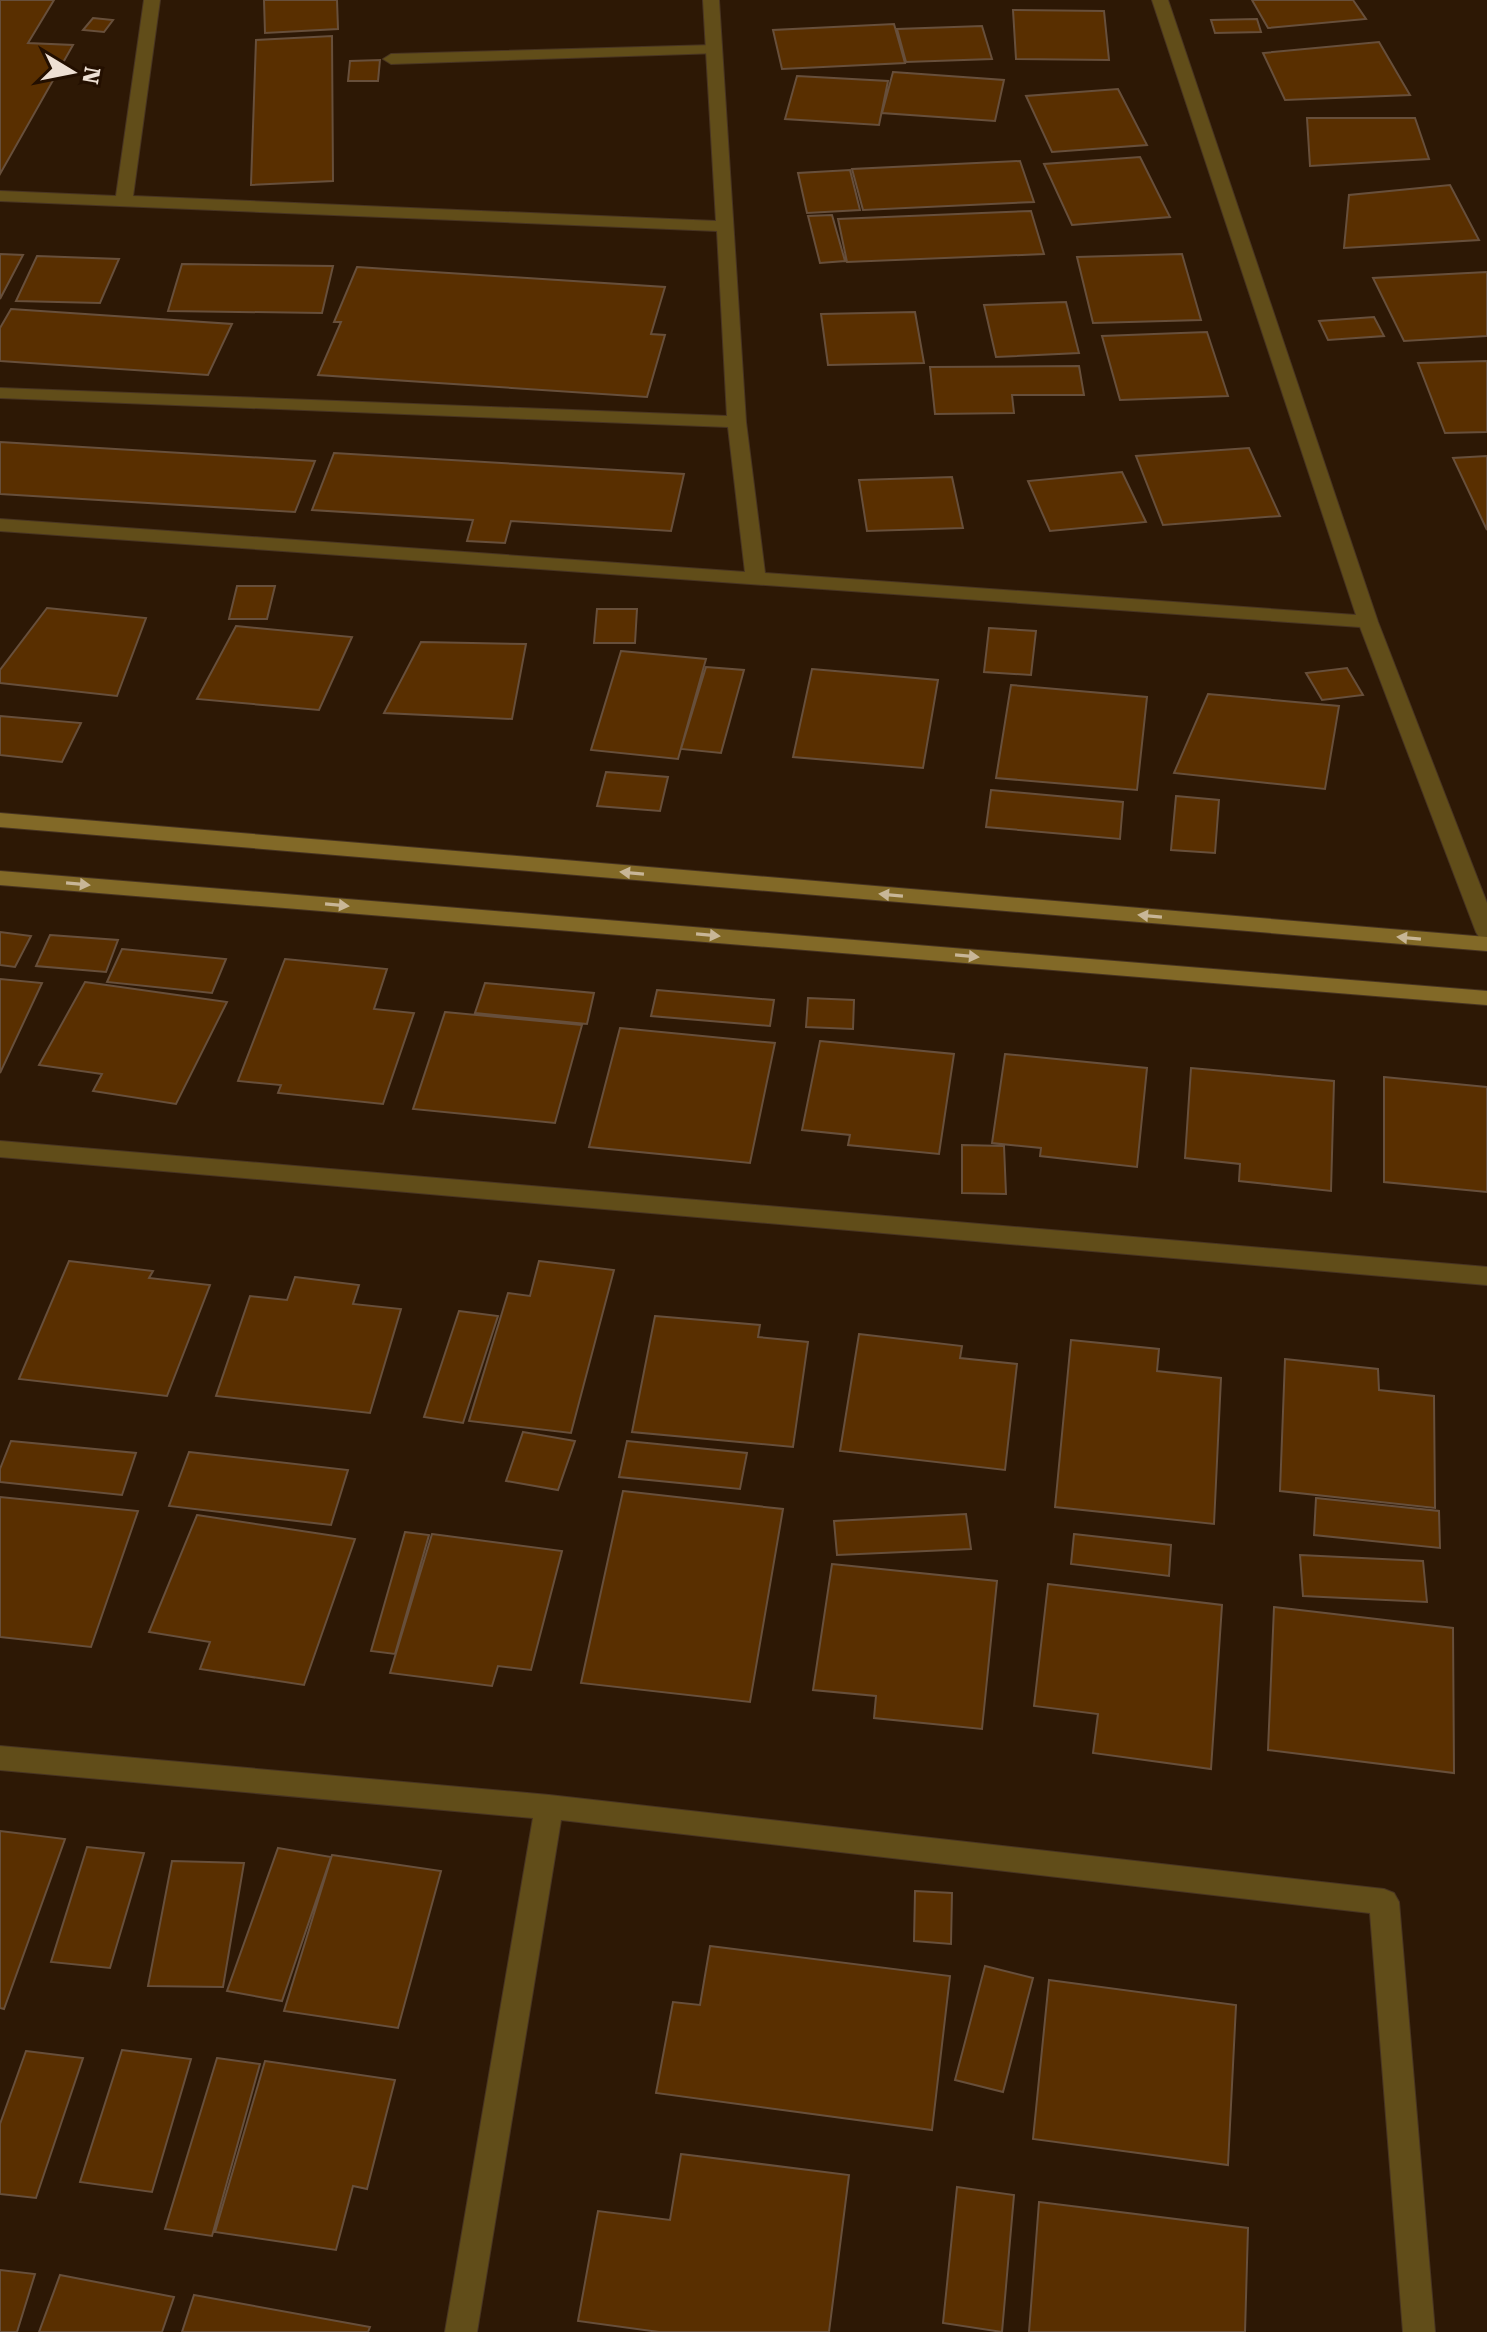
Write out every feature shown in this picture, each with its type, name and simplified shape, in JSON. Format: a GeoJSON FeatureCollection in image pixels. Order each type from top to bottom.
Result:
{"type":"FeatureCollection","features":[{"type":"Feature","properties":{"kind":"street"},"geometry":{"type":"LineString","coordinates":[[124,201],[152,0]]}},
{"type":"Feature","properties":{"kind":"street"},"geometry":{"type":"LineString","coordinates":[[711,0],[737,422],[756,580]]}},
{"type":"Feature","properties":{"kind":"street"},"geometry":{"type":"LineString","coordinates":[[1160,0],[1368,622],[1487,932]]}},
{"type":"Feature","properties":{"kind":"street"},"geometry":{"type":"LineString","coordinates":[[391,59],[714,50]]}},
{"type":"Feature","properties":{"kind":"street"},"geometry":{"type":"LineString","coordinates":[[0,196],[726,226]]}},
{"type":"Feature","properties":{"kind":"street"},"geometry":{"type":"LineString","coordinates":[[0,393],[737,422]]}},
{"type":"Feature","properties":{"kind":"street"},"geometry":{"type":"LineString","coordinates":[[0,525],[1368,622]]}},
{"type":"Feature","properties":{"kind":"street"},"geometry":{"type":"LineString","coordinates":[[0,820],[1487,944]]}},
{"type":"Feature","properties":{"kind":"street"},"geometry":{"type":"LineString","coordinates":[[0,878],[1487,998]]}},
{"type":"Feature","properties":{"kind":"street"},"geometry":{"type":"LineString","coordinates":[[0,1149],[1487,1276]]}},
{"type":"Feature","properties":{"kind":"street"},"geometry":{"type":"LineString","coordinates":[[0,1758],[549,1807],[1384,1902],[1419,2332]]}},
{"type":"Feature","properties":{"kind":"street"},"geometry":{"type":"LineString","coordinates":[[461,2332],[549,1807]]}},
{"type":"Feature","properties":{"kind":"building"},"geometry":{"type":"Polygon","coordinates":[[[0,0],[54,0],[28,43],[73,45],[0,174],[0,0]]]}},
{"type":"Feature","properties":{"kind":"building"},"geometry":{"type":"Polygon","coordinates":[[[264,0],[337,0],[338,29],[265,33],[264,0]]]}},
{"type":"Feature","properties":{"kind":"building"},"geometry":{"type":"Polygon","coordinates":[[[1252,0],[1353,0],[1366,19],[1268,28],[1252,0]]]}},
{"type":"Feature","properties":{"kind":"building"},"geometry":{"type":"Polygon","coordinates":[[[1013,10],[1104,11],[1109,60],[1016,59],[1013,10]]]}},
{"type":"Feature","properties":{"kind":"building"},"geometry":{"type":"Polygon","coordinates":[[[93,18],[113,20],[104,32],[83,30],[93,18]]]}},
{"type":"Feature","properties":{"kind":"building"},"geometry":{"type":"Polygon","coordinates":[[[1257,19],[1261,32],[1215,33],[1211,20],[1257,19]]]}},
{"type":"Feature","properties":{"kind":"building"},"geometry":{"type":"Polygon","coordinates":[[[894,24],[905,63],[782,69],[773,30],[894,24]]]}},
{"type":"Feature","properties":{"kind":"building"},"geometry":{"type":"Polygon","coordinates":[[[982,26],[992,59],[906,62],[897,29],[982,26]]]}},
{"type":"Feature","properties":{"kind":"building"},"geometry":{"type":"Polygon","coordinates":[[[332,36],[333,181],[251,185],[256,40],[332,36]]]}},
{"type":"Feature","properties":{"kind":"building"},"geometry":{"type":"Polygon","coordinates":[[[1379,42],[1410,95],[1285,100],[1263,53],[1379,42]]]}},
{"type":"Feature","properties":{"kind":"building"},"geometry":{"type":"Polygon","coordinates":[[[380,60],[378,81],[348,81],[350,61],[380,60]]]}},
{"type":"Feature","properties":{"kind":"building"},"geometry":{"type":"Polygon","coordinates":[[[893,72],[1004,80],[995,121],[882,113],[893,72]]]}},
{"type":"Feature","properties":{"kind":"building"},"geometry":{"type":"Polygon","coordinates":[[[797,76],[888,81],[879,125],[785,119],[797,76]]]}},
{"type":"Feature","properties":{"kind":"building"},"geometry":{"type":"Polygon","coordinates":[[[1118,89],[1147,145],[1052,152],[1026,96],[1118,89]]]}},
{"type":"Feature","properties":{"kind":"building"},"geometry":{"type":"Polygon","coordinates":[[[1307,118],[1415,118],[1429,159],[1310,166],[1307,118]]]}},
{"type":"Feature","properties":{"kind":"building"},"geometry":{"type":"Polygon","coordinates":[[[1140,157],[1170,217],[1072,225],[1044,164],[1140,157]]]}},
{"type":"Feature","properties":{"kind":"building"},"geometry":{"type":"Polygon","coordinates":[[[1020,161],[1034,202],[863,210],[852,169],[1020,161]]]}},
{"type":"Feature","properties":{"kind":"building"},"geometry":{"type":"Polygon","coordinates":[[[850,170],[860,210],[807,213],[798,173],[850,170]]]}},
{"type":"Feature","properties":{"kind":"building"},"geometry":{"type":"Polygon","coordinates":[[[1450,185],[1479,240],[1344,248],[1349,195],[1450,185]]]}},
{"type":"Feature","properties":{"kind":"building"},"geometry":{"type":"Polygon","coordinates":[[[1031,211],[1044,254],[847,262],[838,219],[1031,211]]]}},
{"type":"Feature","properties":{"kind":"building"},"geometry":{"type":"Polygon","coordinates":[[[832,215],[845,261],[820,263],[808,216],[832,215]]]}},
{"type":"Feature","properties":{"kind":"building"},"geometry":{"type":"Polygon","coordinates":[[[0,254],[23,255],[0,299],[0,254]]]}},
{"type":"Feature","properties":{"kind":"building"},"geometry":{"type":"Polygon","coordinates":[[[1182,254],[1201,320],[1093,323],[1077,257],[1182,254]]]}},
{"type":"Feature","properties":{"kind":"building"},"geometry":{"type":"Polygon","coordinates":[[[37,256],[119,259],[100,303],[16,301],[37,256]]]}},
{"type":"Feature","properties":{"kind":"building"},"geometry":{"type":"Polygon","coordinates":[[[182,264],[333,266],[322,313],[168,311],[182,264]]]}},
{"type":"Feature","properties":{"kind":"building"},"geometry":{"type":"Polygon","coordinates":[[[357,267],[665,287],[651,334],[665,335],[647,397],[318,375],[341,322],[334,322],[357,267]]]}},
{"type":"Feature","properties":{"kind":"building"},"geometry":{"type":"Polygon","coordinates":[[[1487,272],[1487,336],[1404,341],[1373,278],[1487,272]]]}},
{"type":"Feature","properties":{"kind":"building"},"geometry":{"type":"Polygon","coordinates":[[[1066,302],[1079,353],[996,357],[984,305],[1066,302]]]}},
{"type":"Feature","properties":{"kind":"building"},"geometry":{"type":"Polygon","coordinates":[[[11,309],[232,324],[208,375],[0,361],[0,328],[11,309]]]}},
{"type":"Feature","properties":{"kind":"building"},"geometry":{"type":"Polygon","coordinates":[[[915,312],[924,363],[828,365],[821,314],[915,312]]]}},
{"type":"Feature","properties":{"kind":"building"},"geometry":{"type":"Polygon","coordinates":[[[1374,317],[1384,336],[1328,340],[1319,321],[1374,317]]]}},
{"type":"Feature","properties":{"kind":"building"},"geometry":{"type":"Polygon","coordinates":[[[1207,332],[1228,396],[1120,400],[1102,336],[1207,332]]]}},
{"type":"Feature","properties":{"kind":"building"},"geometry":{"type":"Polygon","coordinates":[[[1487,361],[1487,432],[1445,433],[1418,363],[1487,361]]]}},
{"type":"Feature","properties":{"kind":"building"},"geometry":{"type":"Polygon","coordinates":[[[1079,366],[1084,395],[1012,395],[1014,413],[935,414],[930,367],[1079,366]]]}},
{"type":"Feature","properties":{"kind":"building"},"geometry":{"type":"Polygon","coordinates":[[[0,442],[315,461],[295,512],[0,494],[0,442]]]}},
{"type":"Feature","properties":{"kind":"building"},"geometry":{"type":"Polygon","coordinates":[[[1249,448],[1280,516],[1163,525],[1136,456],[1249,448]]]}},
{"type":"Feature","properties":{"kind":"building"},"geometry":{"type":"Polygon","coordinates":[[[334,453],[684,474],[671,531],[511,521],[505,543],[467,541],[473,520],[312,510],[334,453]]]}},
{"type":"Feature","properties":{"kind":"building"},"geometry":{"type":"Polygon","coordinates":[[[1487,456],[1487,530],[1453,458],[1487,456]]]}},
{"type":"Feature","properties":{"kind":"building"},"geometry":{"type":"Polygon","coordinates":[[[1122,472],[1146,522],[1050,531],[1028,481],[1122,472]]]}},
{"type":"Feature","properties":{"kind":"building"},"geometry":{"type":"Polygon","coordinates":[[[952,477],[963,528],[867,531],[859,480],[952,477]]]}},
{"type":"Feature","properties":{"kind":"building"},"geometry":{"type":"Polygon","coordinates":[[[237,586],[275,586],[267,619],[229,619],[237,586]]]}},
{"type":"Feature","properties":{"kind":"building"},"geometry":{"type":"Polygon","coordinates":[[[47,608],[146,618],[117,696],[0,683],[0,670],[47,608]]]}},
{"type":"Feature","properties":{"kind":"building"},"geometry":{"type":"Polygon","coordinates":[[[597,609],[637,609],[635,643],[594,643],[597,609]]]}},
{"type":"Feature","properties":{"kind":"building"},"geometry":{"type":"Polygon","coordinates":[[[236,626],[352,637],[319,710],[197,699],[236,626]]]}},
{"type":"Feature","properties":{"kind":"building"},"geometry":{"type":"Polygon","coordinates":[[[989,628],[1036,631],[1031,675],[984,672],[989,628]]]}},
{"type":"Feature","properties":{"kind":"building"},"geometry":{"type":"Polygon","coordinates":[[[421,642],[526,644],[512,719],[384,713],[421,642]]]}},
{"type":"Feature","properties":{"kind":"building"},"geometry":{"type":"Polygon","coordinates":[[[621,651],[706,659],[678,759],[591,750],[621,651]]]}},
{"type":"Feature","properties":{"kind":"building"},"geometry":{"type":"Polygon","coordinates":[[[706,667],[744,670],[721,753],[681,749],[706,667]]]}},
{"type":"Feature","properties":{"kind":"building"},"geometry":{"type":"Polygon","coordinates":[[[1347,668],[1363,695],[1322,700],[1306,673],[1347,668]]]}},
{"type":"Feature","properties":{"kind":"building"},"geometry":{"type":"Polygon","coordinates":[[[812,669],[938,680],[923,768],[793,757],[812,669]]]}},
{"type":"Feature","properties":{"kind":"building"},"geometry":{"type":"Polygon","coordinates":[[[1011,685],[1147,697],[1137,790],[996,778],[1011,685]]]}},
{"type":"Feature","properties":{"kind":"building"},"geometry":{"type":"Polygon","coordinates":[[[1208,694],[1339,706],[1325,789],[1174,773],[1208,694]]]}},
{"type":"Feature","properties":{"kind":"building"},"geometry":{"type":"Polygon","coordinates":[[[0,716],[81,723],[62,762],[0,755],[0,716]]]}},
{"type":"Feature","properties":{"kind":"building"},"geometry":{"type":"Polygon","coordinates":[[[606,772],[668,777],[660,811],[597,806],[606,772]]]}},
{"type":"Feature","properties":{"kind":"building"},"geometry":{"type":"Polygon","coordinates":[[[991,790],[1123,802],[1120,839],[986,827],[991,790]]]}},
{"type":"Feature","properties":{"kind":"building"},"geometry":{"type":"Polygon","coordinates":[[[1176,796],[1219,800],[1215,853],[1171,850],[1176,796]]]}},
{"type":"Feature","properties":{"kind":"building"},"geometry":{"type":"Polygon","coordinates":[[[0,932],[31,936],[15,967],[0,965],[0,932]]]}},
{"type":"Feature","properties":{"kind":"building"},"geometry":{"type":"Polygon","coordinates":[[[50,935],[118,940],[106,972],[36,966],[50,935]]]}},
{"type":"Feature","properties":{"kind":"building"},"geometry":{"type":"Polygon","coordinates":[[[122,949],[226,959],[212,993],[107,982],[122,949]]]}},
{"type":"Feature","properties":{"kind":"building"},"geometry":{"type":"Polygon","coordinates":[[[285,959],[387,969],[374,1009],[414,1013],[383,1104],[278,1093],[281,1085],[238,1081],[285,959]]]}},
{"type":"Feature","properties":{"kind":"building"},"geometry":{"type":"Polygon","coordinates":[[[0,979],[42,983],[0,1073],[0,979]]]}},
{"type":"Feature","properties":{"kind":"building"},"geometry":{"type":"Polygon","coordinates":[[[85,982],[227,1002],[176,1104],[93,1091],[102,1074],[39,1065],[85,982]]]}},
{"type":"Feature","properties":{"kind":"building"},"geometry":{"type":"Polygon","coordinates":[[[485,983],[594,993],[587,1024],[475,1013],[485,983]]]}},
{"type":"Feature","properties":{"kind":"building"},"geometry":{"type":"Polygon","coordinates":[[[657,990],[774,1000],[770,1026],[651,1016],[657,990]]]}},
{"type":"Feature","properties":{"kind":"building"},"geometry":{"type":"Polygon","coordinates":[[[808,998],[854,1000],[853,1029],[806,1027],[808,998]]]}},
{"type":"Feature","properties":{"kind":"building"},"geometry":{"type":"Polygon","coordinates":[[[445,1012],[582,1025],[555,1123],[413,1109],[445,1012]]]}},
{"type":"Feature","properties":{"kind":"building"},"geometry":{"type":"Polygon","coordinates":[[[620,1028],[775,1043],[750,1163],[589,1147],[620,1028]]]}},
{"type":"Feature","properties":{"kind":"building"},"geometry":{"type":"Polygon","coordinates":[[[820,1041],[954,1054],[939,1154],[848,1145],[850,1135],[802,1130],[820,1041]]]}},
{"type":"Feature","properties":{"kind":"building"},"geometry":{"type":"Polygon","coordinates":[[[1005,1054],[1147,1068],[1137,1167],[1040,1156],[1041,1148],[992,1143],[1005,1054]]]}},
{"type":"Feature","properties":{"kind":"building"},"geometry":{"type":"Polygon","coordinates":[[[1191,1068],[1334,1081],[1331,1191],[1239,1181],[1240,1164],[1185,1158],[1191,1068]]]}},
{"type":"Feature","properties":{"kind":"building"},"geometry":{"type":"Polygon","coordinates":[[[1384,1077],[1487,1087],[1487,1192],[1384,1182],[1384,1077]]]}},
{"type":"Feature","properties":{"kind":"building"},"geometry":{"type":"Polygon","coordinates":[[[962,1145],[1004,1146],[1006,1194],[962,1193],[962,1145]]]}},
{"type":"Feature","properties":{"kind":"building"},"geometry":{"type":"Polygon","coordinates":[[[69,1261],[153,1271],[149,1278],[210,1285],[167,1396],[19,1379],[69,1261]]]}},
{"type":"Feature","properties":{"kind":"building"},"geometry":{"type":"Polygon","coordinates":[[[539,1261],[614,1270],[571,1433],[469,1421],[508,1293],[530,1296],[539,1261]]]}},
{"type":"Feature","properties":{"kind":"building"},"geometry":{"type":"Polygon","coordinates":[[[295,1277],[359,1285],[353,1304],[401,1309],[370,1413],[216,1396],[250,1296],[287,1300],[295,1277]]]}},
{"type":"Feature","properties":{"kind":"building"},"geometry":{"type":"Polygon","coordinates":[[[459,1311],[498,1316],[463,1423],[424,1417],[459,1311]]]}},
{"type":"Feature","properties":{"kind":"building"},"geometry":{"type":"Polygon","coordinates":[[[655,1316],[760,1325],[758,1337],[808,1342],[793,1447],[632,1432],[655,1316]]]}},
{"type":"Feature","properties":{"kind":"building"},"geometry":{"type":"Polygon","coordinates":[[[859,1334],[962,1346],[960,1358],[1017,1364],[1005,1470],[840,1451],[859,1334]]]}},
{"type":"Feature","properties":{"kind":"building"},"geometry":{"type":"Polygon","coordinates":[[[1071,1340],[1159,1349],[1157,1371],[1221,1378],[1214,1524],[1055,1507],[1071,1340]]]}},
{"type":"Feature","properties":{"kind":"building"},"geometry":{"type":"Polygon","coordinates":[[[1285,1359],[1378,1369],[1379,1390],[1434,1396],[1435,1508],[1280,1491],[1285,1359]]]}},
{"type":"Feature","properties":{"kind":"building"},"geometry":{"type":"Polygon","coordinates":[[[523,1432],[575,1441],[558,1490],[506,1481],[523,1432]]]}},
{"type":"Feature","properties":{"kind":"building"},"geometry":{"type":"Polygon","coordinates":[[[11,1441],[136,1453],[122,1495],[0,1482],[0,1469],[11,1441]]]}},
{"type":"Feature","properties":{"kind":"building"},"geometry":{"type":"Polygon","coordinates":[[[627,1441],[747,1453],[740,1489],[619,1477],[627,1441]]]}},
{"type":"Feature","properties":{"kind":"building"},"geometry":{"type":"Polygon","coordinates":[[[189,1452],[348,1470],[331,1525],[169,1506],[189,1452]]]}},
{"type":"Feature","properties":{"kind":"building"},"geometry":{"type":"Polygon","coordinates":[[[623,1491],[783,1509],[750,1702],[581,1683],[623,1491]]]}},
{"type":"Feature","properties":{"kind":"building"},"geometry":{"type":"Polygon","coordinates":[[[0,1497],[138,1511],[91,1647],[0,1637],[0,1497]]]}},
{"type":"Feature","properties":{"kind":"building"},"geometry":{"type":"Polygon","coordinates":[[[1316,1498],[1439,1511],[1440,1548],[1314,1535],[1316,1498]]]}},
{"type":"Feature","properties":{"kind":"building"},"geometry":{"type":"Polygon","coordinates":[[[966,1514],[971,1549],[837,1555],[834,1521],[966,1514]]]}},
{"type":"Feature","properties":{"kind":"building"},"geometry":{"type":"Polygon","coordinates":[[[197,1515],[355,1539],[304,1685],[200,1669],[210,1642],[149,1632],[197,1515]]]}},
{"type":"Feature","properties":{"kind":"building"},"geometry":{"type":"Polygon","coordinates":[[[405,1532],[429,1535],[395,1654],[371,1651],[405,1532]]]}},
{"type":"Feature","properties":{"kind":"building"},"geometry":{"type":"Polygon","coordinates":[[[432,1534],[562,1551],[531,1670],[498,1666],[492,1686],[390,1673],[432,1534]]]}},
{"type":"Feature","properties":{"kind":"building"},"geometry":{"type":"Polygon","coordinates":[[[1074,1534],[1171,1545],[1169,1576],[1071,1564],[1074,1534]]]}},
{"type":"Feature","properties":{"kind":"building"},"geometry":{"type":"Polygon","coordinates":[[[1300,1555],[1423,1561],[1427,1602],[1303,1596],[1300,1555]]]}},
{"type":"Feature","properties":{"kind":"building"},"geometry":{"type":"Polygon","coordinates":[[[832,1564],[997,1581],[982,1729],[874,1718],[876,1696],[813,1690],[832,1564]]]}},
{"type":"Feature","properties":{"kind":"building"},"geometry":{"type":"Polygon","coordinates":[[[1048,1584],[1222,1605],[1211,1769],[1093,1753],[1098,1714],[1034,1706],[1048,1584]]]}},
{"type":"Feature","properties":{"kind":"building"},"geometry":{"type":"Polygon","coordinates":[[[1274,1607],[1453,1628],[1454,1773],[1268,1750],[1274,1607]]]}},
{"type":"Feature","properties":{"kind":"building"},"geometry":{"type":"Polygon","coordinates":[[[0,1831],[65,1839],[4,2009],[0,2008],[0,1831]]]}},
{"type":"Feature","properties":{"kind":"building"},"geometry":{"type":"Polygon","coordinates":[[[87,1847],[144,1853],[110,1968],[51,1962],[87,1847]]]}},
{"type":"Feature","properties":{"kind":"building"},"geometry":{"type":"Polygon","coordinates":[[[278,1848],[331,1857],[282,2001],[227,1991],[278,1848]]]}},
{"type":"Feature","properties":{"kind":"building"},"geometry":{"type":"Polygon","coordinates":[[[332,1855],[441,1871],[398,2028],[284,2011],[332,1855]]]}},
{"type":"Feature","properties":{"kind":"building"},"geometry":{"type":"Polygon","coordinates":[[[172,1861],[244,1863],[223,1987],[148,1986],[172,1861]]]}},
{"type":"Feature","properties":{"kind":"building"},"geometry":{"type":"Polygon","coordinates":[[[915,1891],[952,1893],[951,1944],[914,1941],[915,1891]]]}},
{"type":"Feature","properties":{"kind":"building"},"geometry":{"type":"Polygon","coordinates":[[[710,1946],[950,1976],[932,2130],[656,2093],[673,2002],[700,2005],[710,1946]]]}},
{"type":"Feature","properties":{"kind":"building"},"geometry":{"type":"Polygon","coordinates":[[[985,1966],[1033,1978],[1003,2092],[955,2080],[985,1966]]]}},
{"type":"Feature","properties":{"kind":"building"},"geometry":{"type":"Polygon","coordinates":[[[1049,1980],[1236,2005],[1228,2165],[1033,2139],[1049,1980]]]}},
{"type":"Feature","properties":{"kind":"building"},"geometry":{"type":"Polygon","coordinates":[[[122,2050],[191,2059],[152,2192],[80,2182],[122,2050]]]}},
{"type":"Feature","properties":{"kind":"building"},"geometry":{"type":"Polygon","coordinates":[[[26,2051],[83,2058],[36,2198],[0,2194],[0,2124],[26,2051]]]}},
{"type":"Feature","properties":{"kind":"building"},"geometry":{"type":"Polygon","coordinates":[[[217,2058],[260,2064],[212,2236],[165,2229],[217,2058]]]}},
{"type":"Feature","properties":{"kind":"building"},"geometry":{"type":"Polygon","coordinates":[[[265,2061],[395,2080],[367,2189],[353,2186],[336,2250],[215,2232],[265,2061]]]}},
{"type":"Feature","properties":{"kind":"building"},"geometry":{"type":"Polygon","coordinates":[[[681,2154],[849,2175],[829,2332],[659,2332],[578,2321],[598,2211],[670,2220],[681,2154]]]}},
{"type":"Feature","properties":{"kind":"building"},"geometry":{"type":"Polygon","coordinates":[[[957,2187],[1014,2195],[1002,2332],[943,2323],[957,2187]]]}},
{"type":"Feature","properties":{"kind":"building"},"geometry":{"type":"Polygon","coordinates":[[[1039,2202],[1248,2228],[1245,2332],[1029,2332],[1039,2202]]]}},
{"type":"Feature","properties":{"kind":"building"},"geometry":{"type":"Polygon","coordinates":[[[0,2270],[35,2274],[17,2332],[0,2332],[0,2270]]]}},
{"type":"Feature","properties":{"kind":"building"},"geometry":{"type":"Polygon","coordinates":[[[60,2275],[174,2297],[162,2332],[39,2332],[60,2275]]]}},
{"type":"Feature","properties":{"kind":"building"},"geometry":{"type":"Polygon","coordinates":[[[194,2295],[370,2327],[368,2332],[182,2332],[194,2295]]]}}]}
